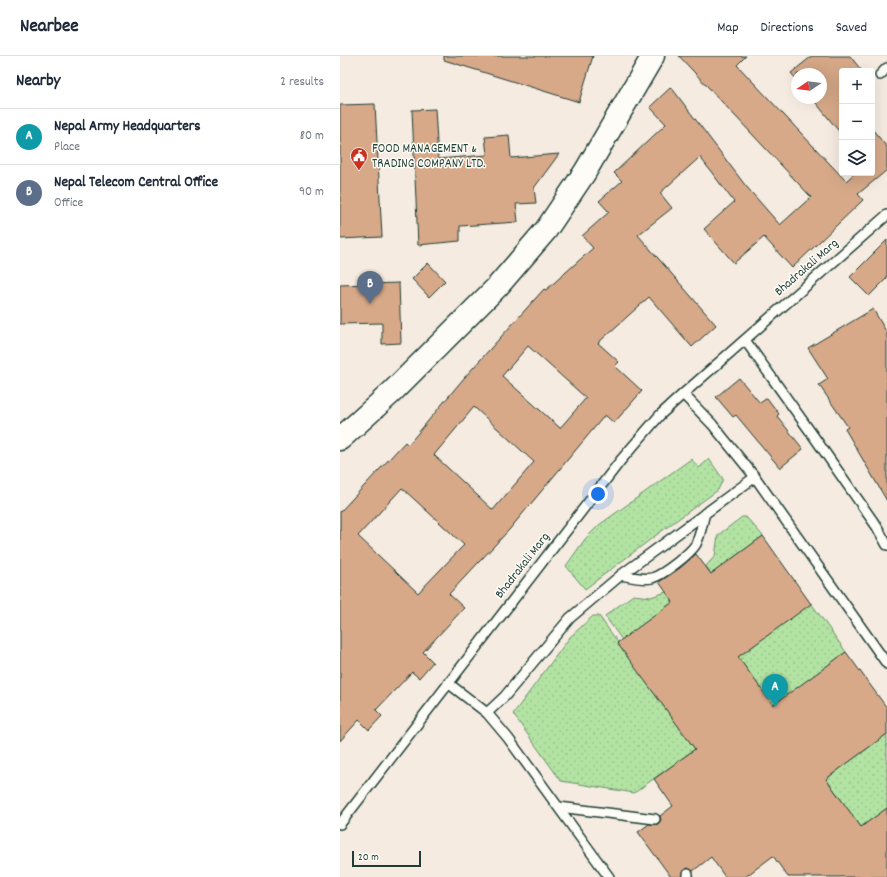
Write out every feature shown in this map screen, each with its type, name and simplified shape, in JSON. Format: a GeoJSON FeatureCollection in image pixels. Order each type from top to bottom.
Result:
{"type":"FeatureCollection","features":[{"type":"Feature","properties":{"kind":"main road"},"geometry":{"type":"LineString","coordinates":[[340,439],[392,392],[497,288],[546,230],[585,172],[653,56]]}},
{"type":"Feature","properties":{"kind":"lane"},"geometry":{"type":"LineString","coordinates":[[880,75],[887,68]]}},
{"type":"Feature","properties":{"kind":"lane","name":"Bhadrakali Marg"},"geometry":{"type":"LineString","coordinates":[[340,824],[621,460],[660,415],[887,215]]}},
{"type":"Feature","properties":{"kind":"lane"},"geometry":{"type":"LineString","coordinates":[[745,340],[877,527],[887,545]]}},
{"type":"Feature","properties":{"kind":"lane"},"geometry":{"type":"LineString","coordinates":[[683,394],[712,424],[756,477],[887,664]]}},
{"type":"Feature","properties":{"kind":"lane"},"geometry":{"type":"LineString","coordinates":[[487,713],[505,696],[570,618],[621,575],[756,477]]}},
{"type":"Feature","properties":{"kind":"lane"},"geometry":{"type":"LineString","coordinates":[[621,575],[652,578],[660,575],[689,553],[696,544],[705,513]]}},
{"type":"Feature","properties":{"kind":"lane"},"geometry":{"type":"LineString","coordinates":[[448,683],[487,713],[508,738],[609,877]]}},
{"type":"Feature","properties":{"kind":"lane"},"geometry":{"type":"LineString","coordinates":[[559,807],[655,819]]}},
{"type":"Feature","properties":{"kind":"green space"},"geometry":{"type":"Polygon","coordinates":[[[691,459],[699,468],[709,459],[723,479],[718,490],[585,589],[566,566],[585,539],[599,525],[691,459]]]}},
{"type":"Feature","properties":{"kind":"green space"},"geometry":{"type":"Polygon","coordinates":[[[742,517],[746,517],[763,536],[711,574],[706,566],[715,556],[718,535],[742,517]]]}},
{"type":"Feature","properties":{"kind":"green space"},"geometry":{"type":"Polygon","coordinates":[[[666,592],[673,602],[622,640],[605,616],[633,595],[651,597],[666,592]]]}},
{"type":"Feature","properties":{"kind":"green space"},"geometry":{"type":"Polygon","coordinates":[[[811,603],[846,652],[773,706],[738,657],[811,603]]]}},
{"type":"Feature","properties":{"kind":"green space"},"geometry":{"type":"Polygon","coordinates":[[[593,616],[599,616],[695,749],[634,793],[561,781],[513,714],[570,637],[593,616]]]}},
{"type":"Feature","properties":{"kind":"green space"},"geometry":{"type":"Polygon","coordinates":[[[887,734],[887,808],[861,827],[826,779],[887,734]]]}},
{"type":"Feature","properties":{"kind":"building"},"geometry":{"type":"Polygon","coordinates":[[[444,56],[593,56],[579,102],[444,60],[444,56]]]}},
{"type":"Feature","properties":{"kind":"building"},"geometry":{"type":"Polygon","coordinates":[[[679,56],[746,56],[737,65],[839,174],[839,176],[841,176],[846,181],[852,176],[875,176],[875,133],[887,147],[887,170],[858,194],[863,200],[792,268],[764,237],[734,263],[704,229],[734,202],[700,157],[660,193],[672,208],[638,235],[716,325],[692,347],[649,297],[598,343],[619,362],[615,366],[642,391],[614,423],[605,415],[509,530],[449,594],[464,608],[423,652],[433,662],[419,678],[412,672],[376,710],[382,716],[369,730],[359,720],[340,741],[340,512],[405,442],[408,445],[464,378],[544,289],[546,290],[593,248],[582,236],[609,212],[599,201],[622,181],[614,173],[666,124],[650,107],[671,87],[745,185],[780,225],[811,197],[679,56]],[[528,346],[502,376],[560,428],[586,398],[528,346]],[[474,407],[434,455],[493,510],[534,462],[474,407]],[[402,488],[358,536],[418,593],[464,545],[402,488]]]}},
{"type":"Feature","properties":{"kind":"building"},"geometry":{"type":"Polygon","coordinates":[[[812,56],[850,56],[860,68],[839,68],[839,131],[817,104],[827,104],[827,68],[797,68],[812,56]]]}},
{"type":"Feature","properties":{"kind":"building","name":"FOOD MANAGEMENT & TRADING COMPANY LTD."},"geometry":{"type":"Polygon","coordinates":[[[375,104],[382,237],[340,239],[340,105],[375,104]]]}},
{"type":"Feature","properties":{"kind":"building"},"geometry":{"type":"Polygon","coordinates":[[[435,109],[438,159],[487,155],[485,137],[509,135],[511,158],[559,154],[534,188],[536,203],[516,204],[518,222],[460,226],[460,241],[418,245],[412,110],[435,109]]]}},
{"type":"Feature","properties":{"kind":"building"},"geometry":{"type":"Polygon","coordinates":[[[887,240],[887,278],[869,296],[850,277],[887,240]]]}},
{"type":"Feature","properties":{"kind":"building"},"geometry":{"type":"Polygon","coordinates":[[[428,263],[445,281],[429,297],[412,279],[428,263]]]}},
{"type":"Feature","properties":{"kind":"building"},"geometry":{"type":"Polygon","coordinates":[[[399,283],[401,343],[382,344],[382,323],[340,324],[340,285],[399,283]]]}},
{"type":"Feature","properties":{"kind":"building"},"geometry":{"type":"Polygon","coordinates":[[[873,309],[887,333],[887,501],[845,429],[848,427],[819,385],[828,379],[808,348],[873,309]]]}},
{"type":"Feature","properties":{"kind":"building"},"geometry":{"type":"Polygon","coordinates":[[[739,378],[760,403],[767,398],[779,414],[777,416],[803,449],[780,468],[736,415],[733,417],[716,397],[739,378]]]}},
{"type":"Feature","properties":{"kind":"building"},"geometry":{"type":"Polygon","coordinates":[[[763,536],[811,604],[738,657],[773,705],[846,652],[887,708],[887,734],[826,779],[861,827],[887,808],[887,877],[788,877],[773,856],[745,877],[725,877],[711,857],[693,871],[688,868],[685,869],[682,877],[671,877],[638,832],[649,824],[658,824],[661,820],[660,816],[673,806],[654,779],[695,749],[617,643],[673,602],[659,582],[680,568],[696,554],[711,574],[763,536]]]}},
{"type":"Feature","properties":{"kind":"place","name":"FOOD MANAGEMENT & TRADING COMPANY LTD."},"geometry":{"type":"Point","coordinates":[359,171]}},
{"type":"Feature","properties":{"kind":"place","name":"Nepal Telecom Central Office"},"geometry":{"type":"Point","coordinates":[370,304]}},
{"type":"Feature","properties":{"kind":"place","name":"Nepal Army Headquarters"},"geometry":{"type":"Point","coordinates":[775,707]}}]}
